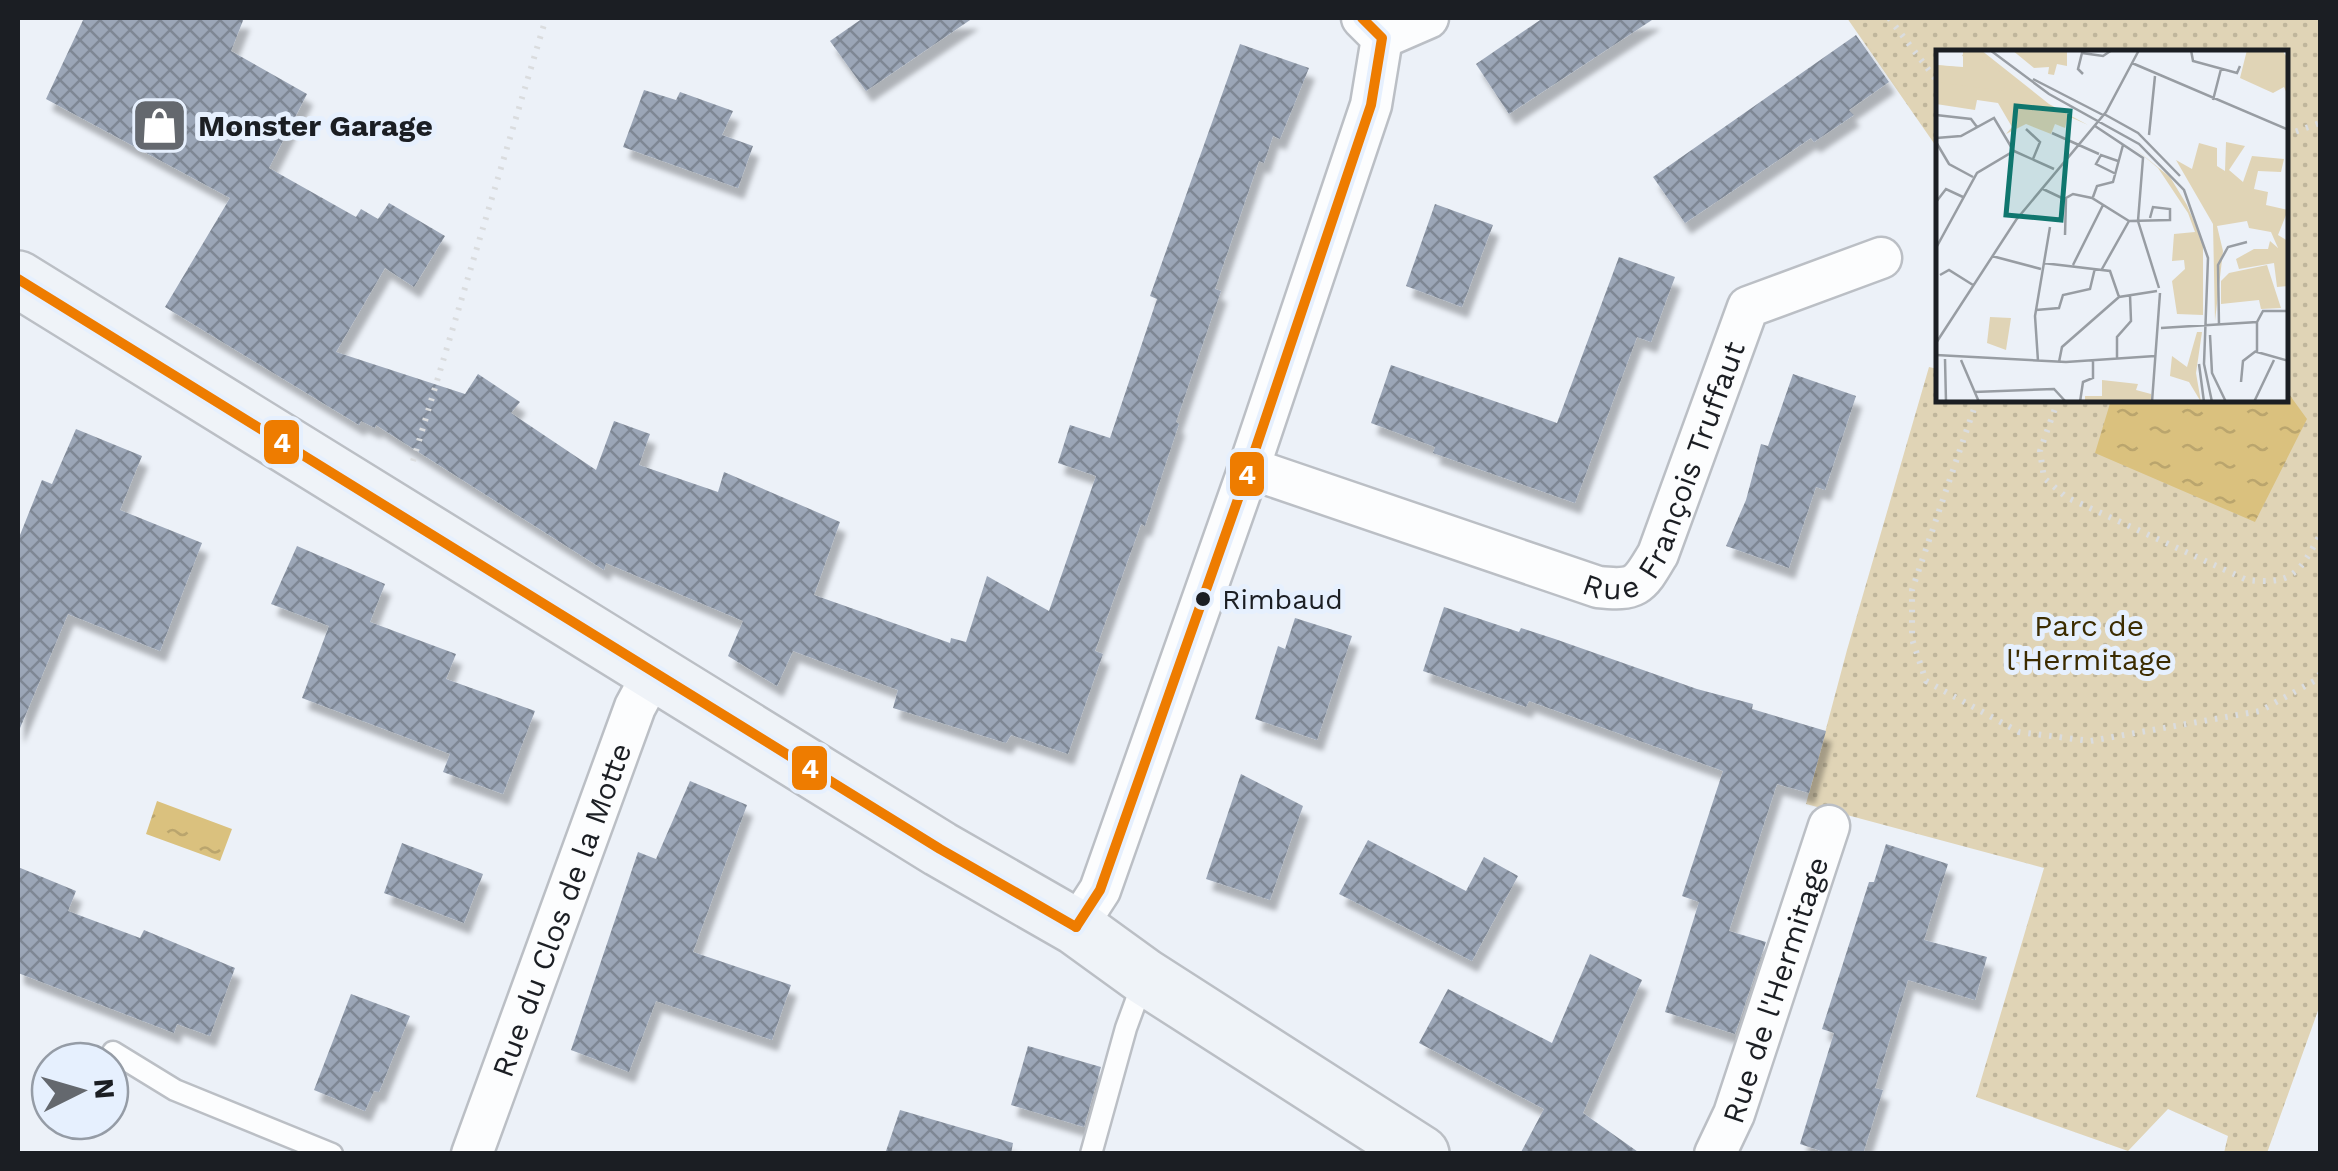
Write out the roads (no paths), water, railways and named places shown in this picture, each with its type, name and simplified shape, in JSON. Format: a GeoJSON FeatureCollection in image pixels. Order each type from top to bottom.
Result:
{"type":"FeatureCollection","features":[{"type":"Feature","properties":{"kind":"main road"},"geometry":{"type":"LineString","coordinates":[[18,279],[940,849],[1076,928],[1145,977],[1421,1154]]}},
{"type":"Feature","properties":{"kind":"street"},"geometry":{"type":"LineString","coordinates":[[1076,928],[1100,890],[1250,468],[1371,104],[1372,28],[1428,18]]}},
{"type":"Feature","properties":{"kind":"street","name":"Rue François Truffaut"},"geometry":{"type":"LineString","coordinates":[[1250,468],[1598,587],[1624,590],[1640,583],[1658,554],[1748,307],[1881,258]]}},
{"type":"Feature","properties":{"kind":"street","name":"Rue du Clos de la Motte"},"geometry":{"type":"LineString","coordinates":[[472,1154],[634,707],[655,670]]}},
{"type":"Feature","properties":{"kind":"street","name":"Rue de l'Hermitage"},"geometry":{"type":"LineString","coordinates":[[1715,1154],[1734,1114],[1829,826]]}},
{"type":"Feature","properties":{"kind":"lane"},"geometry":{"type":"LineString","coordinates":[[1090,1154],[1126,1028],[1145,977]]}},
{"type":"Feature","properties":{"kind":"lane"},"geometry":{"type":"LineString","coordinates":[[130,1062],[175,1090],[332,1154]]}},
{"type":"Feature","properties":{"kind":"water"},"geometry":{"type":"Polygon","coordinates":[[[2288,393],[2307,419],[2255,522],[2095,453],[2110,402],[2288,402],[2288,393]]]}},
{"type":"Feature","properties":{"kind":"water"},"geometry":{"type":"Polygon","coordinates":[[[157,801],[232,829],[220,861],[146,834],[157,801]]]}},
{"type":"Feature","properties":{"kind":"place","name":"Monster Garage"},"geometry":{"type":"Point","coordinates":[159,125]}},
{"type":"Feature","properties":{"kind":"place","name":"Rimbaud"},"geometry":{"type":"Point","coordinates":[1203,599]}},
{"type":"Feature","properties":{"kind":"park label","name":"Parc de l'Hermitage"},"geometry":{"type":"Point","coordinates":[2089,642]}}]}
